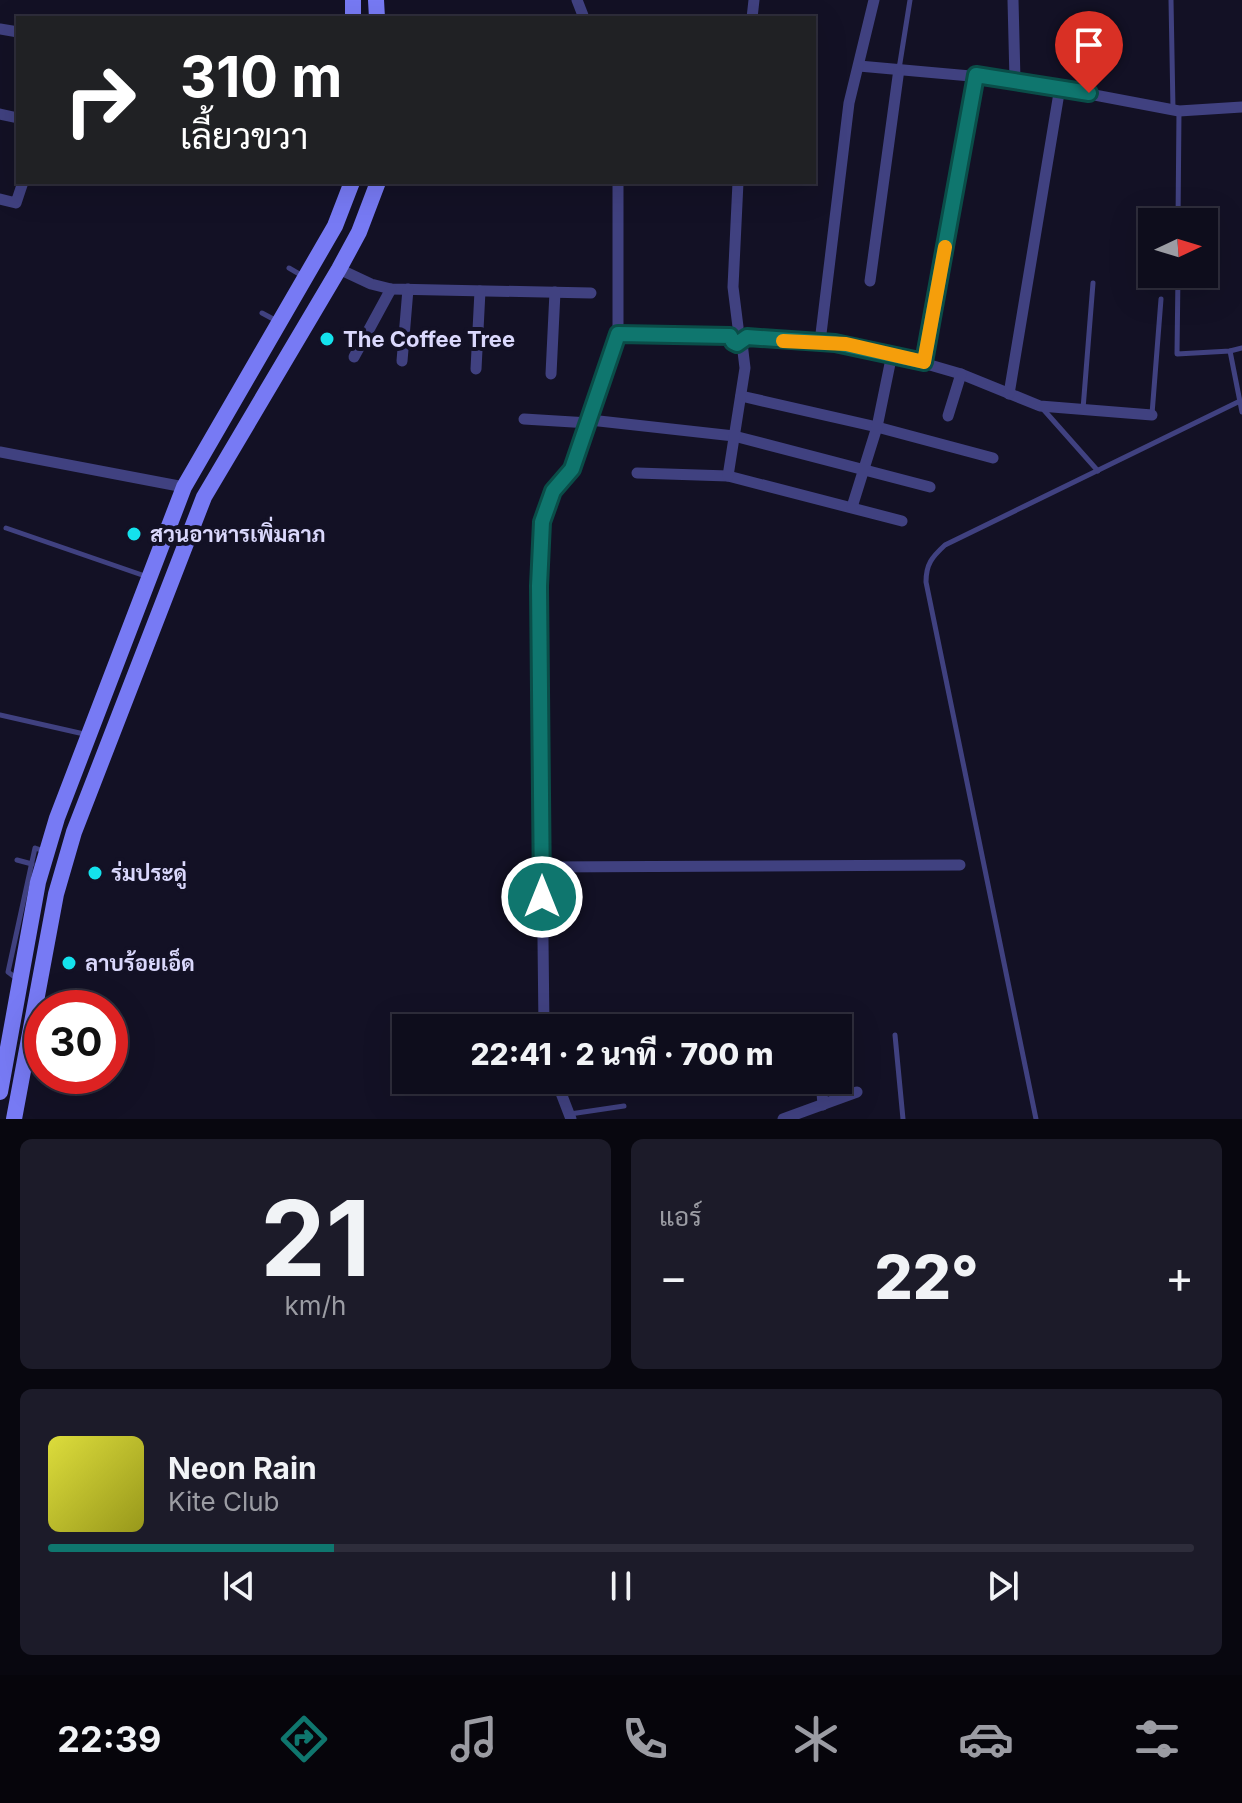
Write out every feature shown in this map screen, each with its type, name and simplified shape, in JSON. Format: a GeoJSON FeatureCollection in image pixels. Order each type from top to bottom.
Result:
{"type":"FeatureCollection","features":[{"type":"Feature","properties":{"kind":"street"},"geometry":{"type":"LineString","coordinates":[[820,342],[849,103],[874,0]]}},
{"type":"Feature","properties":{"kind":"street"},"geometry":{"type":"LineString","coordinates":[[1013,0],[1015,80]]}},
{"type":"Feature","properties":{"kind":"street"},"geometry":{"type":"LineString","coordinates":[[859,66],[1015,80],[1176,110],[1242,107]]}},
{"type":"Feature","properties":{"kind":"street"},"geometry":{"type":"LineString","coordinates":[[870,281],[899,69]]}},
{"type":"Feature","properties":{"kind":"street"},"geometry":{"type":"LineString","coordinates":[[924,362],[976,75]]}},
{"type":"Feature","properties":{"kind":"street"},"geometry":{"type":"LineString","coordinates":[[1009,394],[1060,87]]}},
{"type":"Feature","properties":{"kind":"street"},"geometry":{"type":"LineString","coordinates":[[0,199],[16,203],[22,184]]}},
{"type":"Feature","properties":{"kind":"street"},"geometry":{"type":"LineString","coordinates":[[0,1092],[38,882],[57,818],[184,487],[335,226],[351,184]]}},
{"type":"Feature","properties":{"kind":"street"},"geometry":{"type":"LineString","coordinates":[[14,1119],[56,894],[70,844],[204,497],[339,269],[359,232],[377,184]]}},
{"type":"Feature","properties":{"kind":"street"},"geometry":{"type":"LineString","coordinates":[[544,1014],[539,586],[542,522],[553,491],[572,469],[618,334],[618,184]]}},
{"type":"Feature","properties":{"kind":"street"},"geometry":{"type":"LineString","coordinates":[[738,184],[733,287],[735,344],[744,340],[846,344],[924,362],[1040,406],[1152,415]]}},
{"type":"Feature","properties":{"kind":"street"},"geometry":{"type":"LineString","coordinates":[[339,269],[371,284],[391,289],[591,293]]}},
{"type":"Feature","properties":{"kind":"street"},"geometry":{"type":"LineString","coordinates":[[354,357],[391,289]]}},
{"type":"Feature","properties":{"kind":"street"},"geometry":{"type":"LineString","coordinates":[[402,361],[408,289]]}},
{"type":"Feature","properties":{"kind":"street"},"geometry":{"type":"LineString","coordinates":[[476,369],[480,291]]}},
{"type":"Feature","properties":{"kind":"street"},"geometry":{"type":"LineString","coordinates":[[551,374],[555,292]]}},
{"type":"Feature","properties":{"kind":"street"},"geometry":{"type":"LineString","coordinates":[[618,334],[734,332]]}},
{"type":"Feature","properties":{"kind":"street"},"geometry":{"type":"LineString","coordinates":[[728,476],[745,368],[744,340]]}},
{"type":"Feature","properties":{"kind":"street"},"geometry":{"type":"LineString","coordinates":[[852,507],[877,427],[892,354]]}},
{"type":"Feature","properties":{"kind":"street"},"geometry":{"type":"LineString","coordinates":[[948,416],[961,374]]}},
{"type":"Feature","properties":{"kind":"street"},"geometry":{"type":"LineString","coordinates":[[741,396],[993,458]]}},
{"type":"Feature","properties":{"kind":"street"},"geometry":{"type":"LineString","coordinates":[[524,419],[734,436],[930,487]]}},
{"type":"Feature","properties":{"kind":"street"},"geometry":{"type":"LineString","coordinates":[[0,452],[184,487]]}},
{"type":"Feature","properties":{"kind":"street"},"geometry":{"type":"LineString","coordinates":[[637,473],[728,476],[902,521]]}},
{"type":"Feature","properties":{"kind":"street"},"geometry":{"type":"LineString","coordinates":[[143,596],[163,604]]}},
{"type":"Feature","properties":{"kind":"street"},"geometry":{"type":"LineString","coordinates":[[541,867],[960,865]]}},
{"type":"Feature","properties":{"kind":"street"},"geometry":{"type":"LineString","coordinates":[[783,1119],[857,1092]]}},
{"type":"Feature","properties":{"kind":"street"},"geometry":{"type":"LineString","coordinates":[[561,1094],[570,1117]]}},
{"type":"Feature","properties":{"kind":"street"},"geometry":{"type":"LineString","coordinates":[[822,1094],[823,1105]]}},
{"type":"Feature","properties":{"kind":"lane"},"geometry":{"type":"LineString","coordinates":[[899,69],[910,0]]}},
{"type":"Feature","properties":{"kind":"lane"},"geometry":{"type":"LineString","coordinates":[[1171,0],[1178,208]]}},
{"type":"Feature","properties":{"kind":"lane"},"geometry":{"type":"LineString","coordinates":[[289,268],[306,277]]}},
{"type":"Feature","properties":{"kind":"lane"},"geometry":{"type":"LineString","coordinates":[[1083,410],[1093,283]]}},
{"type":"Feature","properties":{"kind":"lane"},"geometry":{"type":"LineString","coordinates":[[1178,288],[1177,354],[1242,348]]}},
{"type":"Feature","properties":{"kind":"lane"},"geometry":{"type":"LineString","coordinates":[[1152,415],[1161,299]]}},
{"type":"Feature","properties":{"kind":"lane"},"geometry":{"type":"LineString","coordinates":[[262,313],[280,322]]}},
{"type":"Feature","properties":{"kind":"lane"},"geometry":{"type":"LineString","coordinates":[[1230,351],[1242,412]]}},
{"type":"Feature","properties":{"kind":"lane"},"geometry":{"type":"LineString","coordinates":[[1036,1119],[926,582],[926,568],[945,545],[1240,401]]}},
{"type":"Feature","properties":{"kind":"lane"},"geometry":{"type":"LineString","coordinates":[[1040,406],[1098,471]]}},
{"type":"Feature","properties":{"kind":"lane"},"geometry":{"type":"LineString","coordinates":[[6,528],[149,578]]}},
{"type":"Feature","properties":{"kind":"lane"},"geometry":{"type":"LineString","coordinates":[[0,715],[89,735]]}},
{"type":"Feature","properties":{"kind":"lane"},"geometry":{"type":"LineString","coordinates":[[20,981],[8,972],[35,848],[47,851]]}},
{"type":"Feature","properties":{"kind":"lane"},"geometry":{"type":"LineString","coordinates":[[17,860],[32,864]]}},
{"type":"Feature","properties":{"kind":"lane"},"geometry":{"type":"LineString","coordinates":[[895,1035],[903,1119]]}},
{"type":"Feature","properties":{"kind":"lane"},"geometry":{"type":"LineString","coordinates":[[570,1117],[624,1106]]}},
{"type":"Feature","properties":{"kind":"slow traffic"},"geometry":{"type":"LineString","coordinates":[[783,341],[846,344],[924,362],[945,247]]}},
{"type":"Feature","properties":{"kind":"place","name":"The Coffee Tree"},"geometry":{"type":"Point","coordinates":[327,339]}},
{"type":"Feature","properties":{"kind":"place","name":"สวนอาหารเพิ่มลาภ"},"geometry":{"type":"Point","coordinates":[134,534]}},
{"type":"Feature","properties":{"kind":"place","name":"ร่มประดู่"},"geometry":{"type":"Point","coordinates":[95,873]}},
{"type":"Feature","properties":{"kind":"place","name":"ลาบร้อยเอ็ด"},"geometry":{"type":"Point","coordinates":[69,963]}},
{"type":"Feature","properties":{"kind":"route"},"geometry":{"type":"LineString","coordinates":[[542,897],[539,586],[542,522],[549,497],[572,469],[618,334],[730,336],[737,344],[747,337],[835,343],[924,362],[976,75],[1089,93]]}}]}
